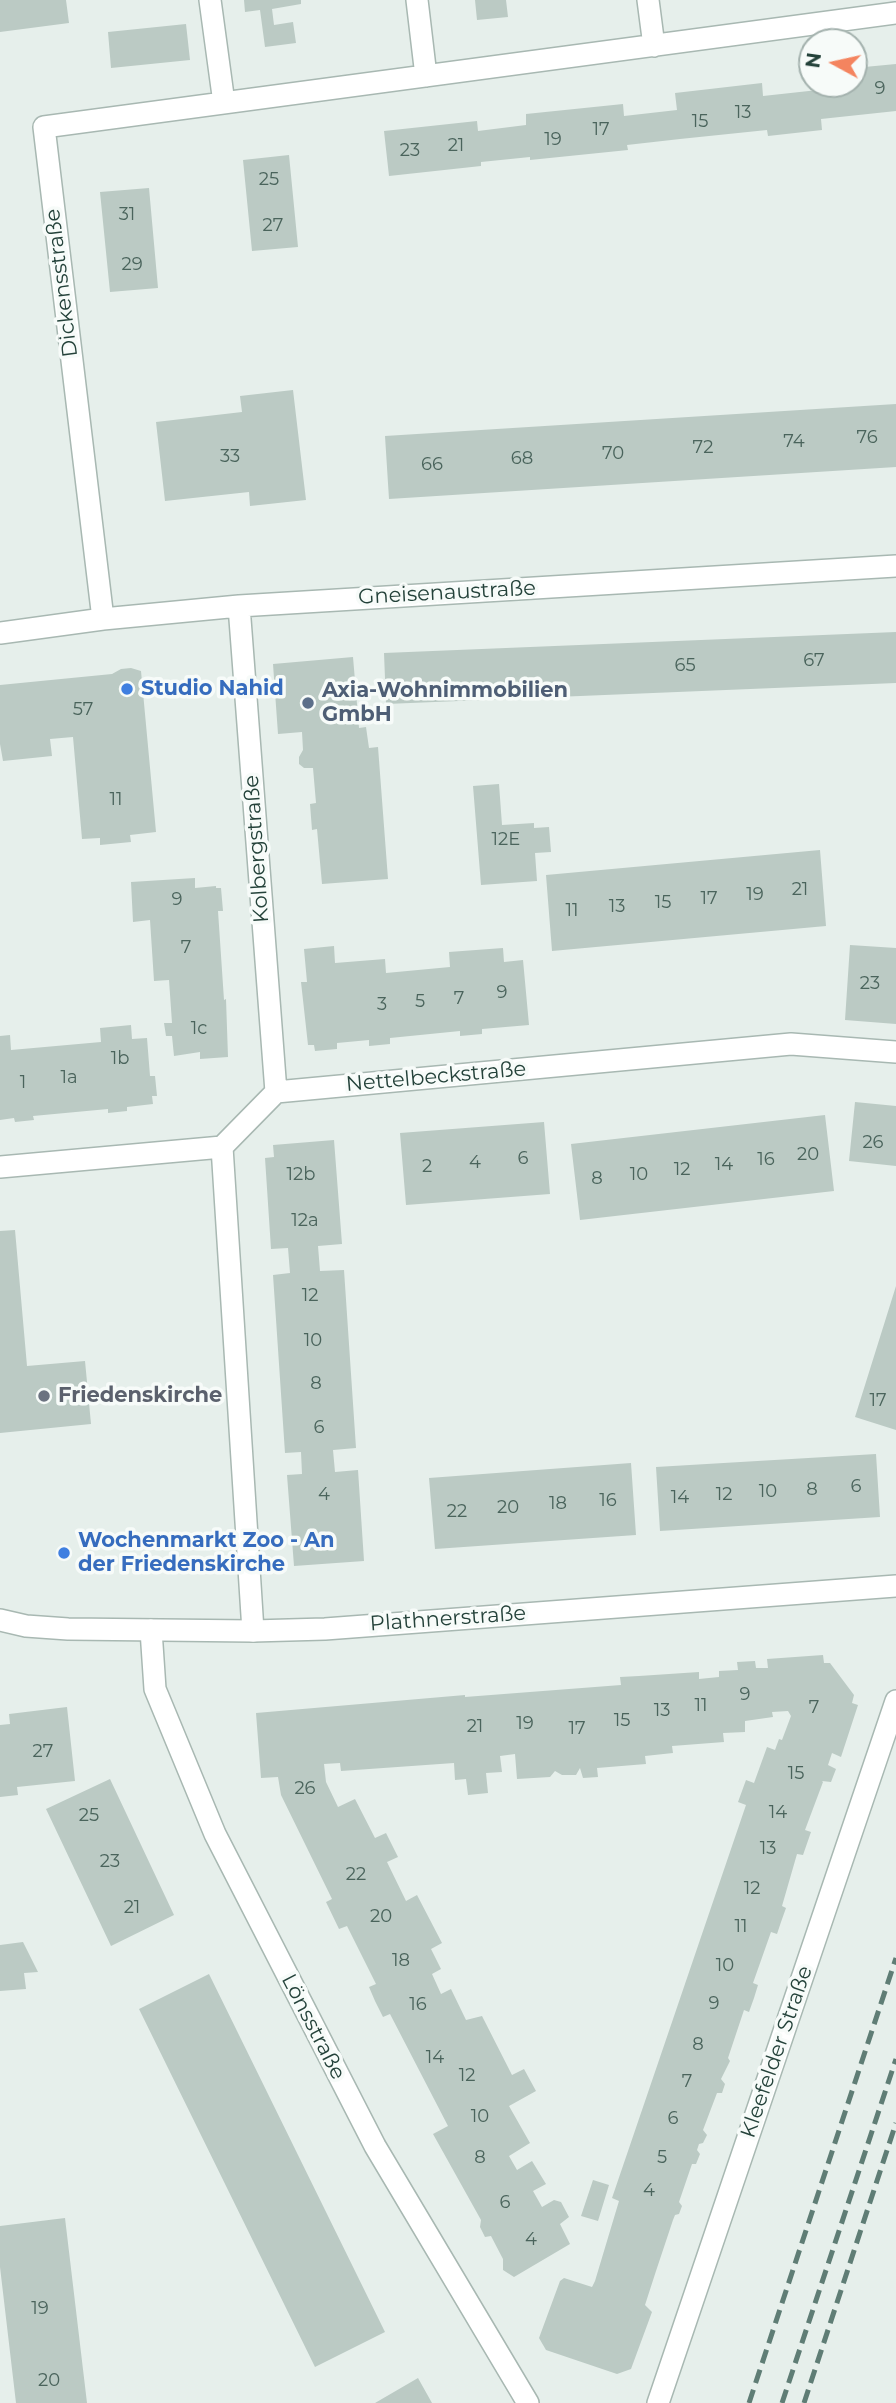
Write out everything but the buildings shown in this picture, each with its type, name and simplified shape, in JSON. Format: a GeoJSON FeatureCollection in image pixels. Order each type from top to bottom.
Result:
{"type":"FeatureCollection","features":[{"type":"Feature","properties":{"kind":"street"},"geometry":{"type":"LineString","coordinates":[[210,0],[224,103]]}},
{"type":"Feature","properties":{"kind":"street"},"geometry":{"type":"LineString","coordinates":[[417,0],[426,76]]}},
{"type":"Feature","properties":{"kind":"street"},"geometry":{"type":"LineString","coordinates":[[648,0],[654,46]]}},
{"type":"Feature","properties":{"kind":"street","name":"Dickensstraße"},"geometry":{"type":"LineString","coordinates":[[103,619],[44,127],[654,46],[874,8],[896,13]]}},
{"type":"Feature","properties":{"kind":"street","name":"Gneisenaustraße"},"geometry":{"type":"LineString","coordinates":[[0,633],[103,619],[239,606],[896,566]]}},
{"type":"Feature","properties":{"kind":"street","name":"Kolbergstraße"},"geometry":{"type":"LineString","coordinates":[[239,606],[276,1092]]}},
{"type":"Feature","properties":{"kind":"street","name":"Nettelbeckstraße"},"geometry":{"type":"LineString","coordinates":[[276,1092],[791,1044],[896,1052]]}},
{"type":"Feature","properties":{"kind":"street"},"geometry":{"type":"LineString","coordinates":[[0,1167],[222,1147],[276,1092]]}},
{"type":"Feature","properties":{"kind":"street"},"geometry":{"type":"LineString","coordinates":[[222,1147],[253,1631]]}},
{"type":"Feature","properties":{"kind":"street","name":"Plathnerstraße"},"geometry":{"type":"LineString","coordinates":[[0,1620],[26,1626],[151,1630],[325,1629],[896,1586]]}},
{"type":"Feature","properties":{"kind":"street","name":"Lönsstraße"},"geometry":{"type":"LineString","coordinates":[[151,1630],[155,1689],[215,1834],[375,2146],[528,2403]]}},
{"type":"Feature","properties":{"kind":"street","name":"Kleefelder Straße"},"geometry":{"type":"LineString","coordinates":[[658,2403],[896,1701]]}},
{"type":"Feature","properties":{"kind":"railway"},"geometry":{"type":"LineString","coordinates":[[749,2403],[896,1958]]}},
{"type":"Feature","properties":{"kind":"railway"},"geometry":{"type":"LineString","coordinates":[[782,2403],[896,2059]]}},
{"type":"Feature","properties":{"kind":"railway"},"geometry":{"type":"LineString","coordinates":[[804,2403],[896,2123]]}},
{"type":"Feature","properties":{"kind":"place","name":"Studio Nahid"},"geometry":{"type":"Point","coordinates":[127,689]}},
{"type":"Feature","properties":{"kind":"place","name":"Axia-Wohnimmobilien GmbH"},"geometry":{"type":"Point","coordinates":[308,703]}},
{"type":"Feature","properties":{"kind":"place","name":"Friedenskirche"},"geometry":{"type":"Point","coordinates":[44,1396]}},
{"type":"Feature","properties":{"kind":"place","name":"Wochenmarkt Zoo - An der Friedenskirche"},"geometry":{"type":"Point","coordinates":[64,1553]}}]}
